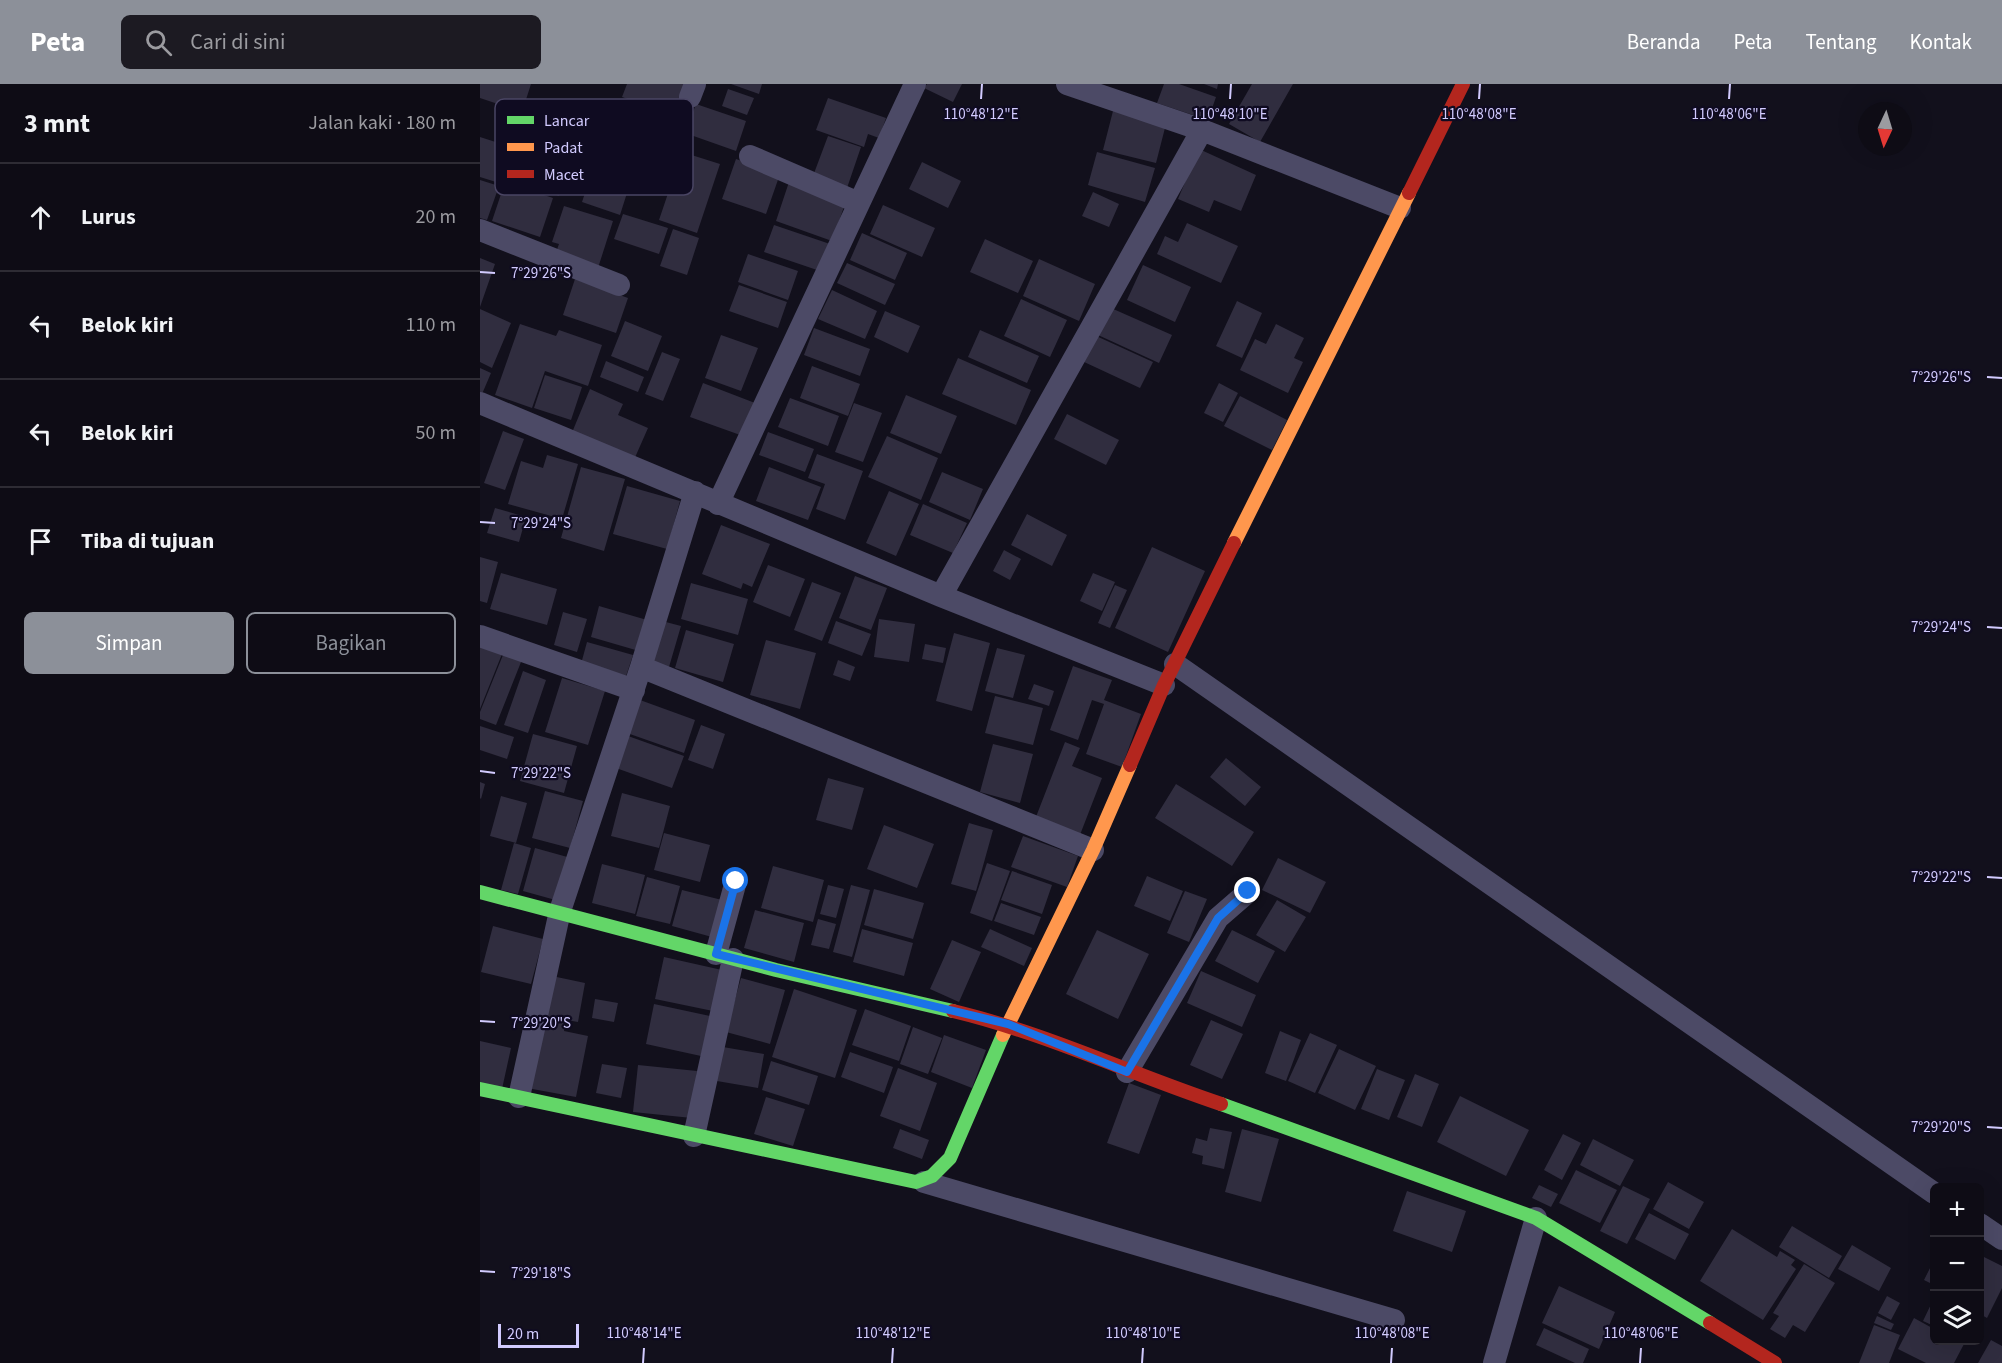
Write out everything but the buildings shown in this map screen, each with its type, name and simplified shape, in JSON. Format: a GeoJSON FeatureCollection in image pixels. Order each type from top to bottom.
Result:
{"type":"FeatureCollection","features":[{"type":"Feature","properties":{"kind":"street"},"geometry":{"type":"LineString","coordinates":[[718,504],[915,84]]}},
{"type":"Feature","properties":{"kind":"street"},"geometry":{"type":"LineString","coordinates":[[1067,84],[1202,130],[1400,208]]}},
{"type":"Feature","properties":{"kind":"street"},"geometry":{"type":"LineString","coordinates":[[924,1182],[939,1172],[950,1158],[1008,1024],[1093,850],[1164,686],[1463,84]]}},
{"type":"Feature","properties":{"kind":"street"},"geometry":{"type":"LineString","coordinates":[[941,596],[1202,130]]}},
{"type":"Feature","properties":{"kind":"street"},"geometry":{"type":"LineString","coordinates":[[750,156],[859,203]]}},
{"type":"Feature","properties":{"kind":"street"},"geometry":{"type":"LineString","coordinates":[[480,230],[619,285]]}},
{"type":"Feature","properties":{"kind":"street"},"geometry":{"type":"LineString","coordinates":[[480,403],[695,492],[718,504],[1164,686]]}},
{"type":"Feature","properties":{"kind":"street"},"geometry":{"type":"LineString","coordinates":[[519,1097],[560,911],[634,690],[695,492]]}},
{"type":"Feature","properties":{"kind":"street"},"geometry":{"type":"LineString","coordinates":[[480,636],[634,690]]}},
{"type":"Feature","properties":{"kind":"street"},"geometry":{"type":"LineString","coordinates":[[1175,664],[1930,1189]]}},
{"type":"Feature","properties":{"kind":"street"},"geometry":{"type":"LineString","coordinates":[[641,667],[1093,850]]}},
{"type":"Feature","properties":{"kind":"street"},"geometry":{"type":"LineString","coordinates":[[694,1136],[736,881]]}},
{"type":"Feature","properties":{"kind":"street"},"geometry":{"type":"LineString","coordinates":[[1127,1072],[1218,918],[1248,891]]}},
{"type":"Feature","properties":{"kind":"street"},"geometry":{"type":"LineString","coordinates":[[480,892],[560,911],[725,956],[1008,1024],[1127,1072],[1312,1135],[1536,1218],[1775,1363]]}},
{"type":"Feature","properties":{"kind":"street"},"geometry":{"type":"LineString","coordinates":[[480,1089],[908,1182],[924,1182],[1394,1320]]}},
{"type":"Feature","properties":{"kind":"street"},"geometry":{"type":"LineString","coordinates":[[1494,1363],[1536,1218]]}},
{"type":"Feature","properties":{"kind":"street"},"geometry":{"type":"LineString","coordinates":[[1984,1227],[2002,1239]]}},
{"type":"Feature","properties":{"kind":"traffic: fast"},"geometry":{"type":"LineString","coordinates":[[480,892],[776,970],[953,1011]]}},
{"type":"Feature","properties":{"kind":"traffic: fast"},"geometry":{"type":"LineString","coordinates":[[480,1089],[916,1182],[932,1176],[950,1158],[1003,1035]]}},
{"type":"Feature","properties":{"kind":"traffic: fast"},"geometry":{"type":"LineString","coordinates":[[1221,1104],[1536,1218],[1710,1323]]}},
{"type":"Feature","properties":{"kind":"traffic: slow"},"geometry":{"type":"LineString","coordinates":[[1234,543],[1409,193]]}},
{"type":"Feature","properties":{"kind":"traffic: slow"},"geometry":{"type":"LineString","coordinates":[[1003,1035],[1093,850],[1130,765]]}},
{"type":"Feature","properties":{"kind":"traffic: jam"},"geometry":{"type":"LineString","coordinates":[[1409,193],[1463,84]]}},
{"type":"Feature","properties":{"kind":"traffic: jam"},"geometry":{"type":"LineString","coordinates":[[1130,765],[1164,685],[1234,543]]}},
{"type":"Feature","properties":{"kind":"traffic: jam"},"geometry":{"type":"LineString","coordinates":[[953,1011],[1054,1042],[1221,1104]]}},
{"type":"Feature","properties":{"kind":"traffic: jam"},"geometry":{"type":"LineString","coordinates":[[1710,1323],[1775,1363]]}},
{"type":"Feature","properties":{"kind":"route"},"geometry":{"type":"LineString","coordinates":[[736,881],[716,954],[1008,1024],[1127,1072],[1218,918],[1248,891]]}}]}
